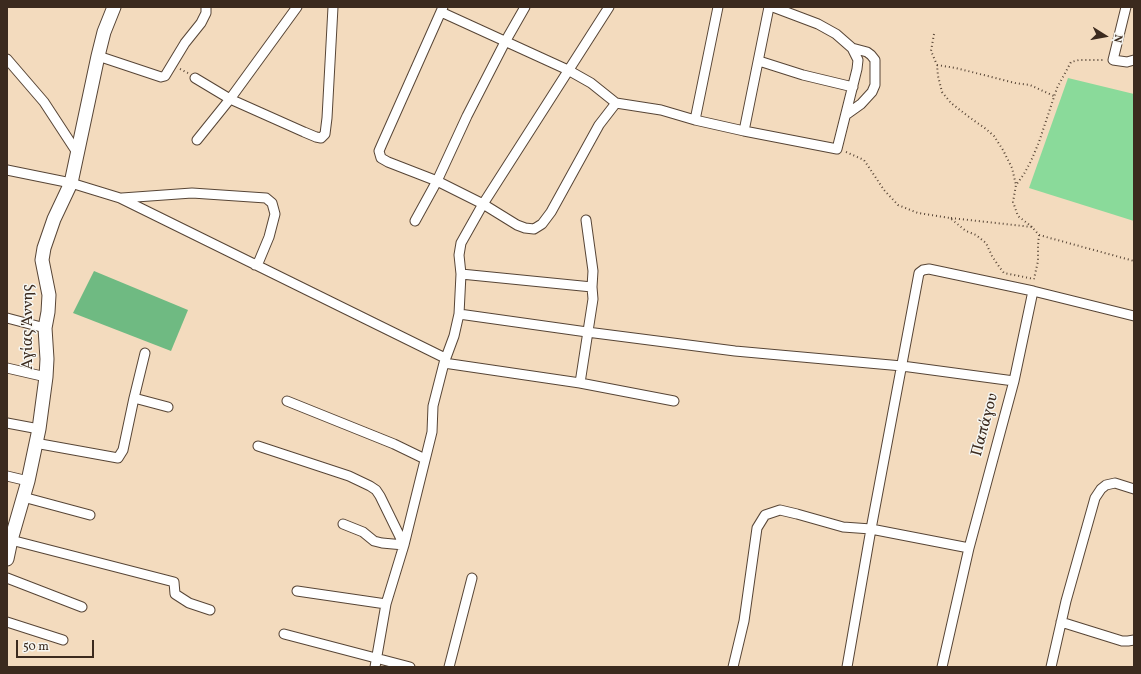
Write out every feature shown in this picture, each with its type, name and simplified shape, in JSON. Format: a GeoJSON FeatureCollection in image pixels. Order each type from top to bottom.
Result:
{"type":"FeatureCollection","features":[{"type":"Feature","properties":{"kind":"street","name":"Αγίας Άννης"},"geometry":{"type":"LineString","coordinates":[[7,558],[9,539],[28,481],[46,378],[47,359],[45,328],[49,295],[42,260],[44,248],[54,219],[71,183],[98,56],[104,32],[114,7]]}},
{"type":"Feature","properties":{"kind":"street"},"geometry":{"type":"LineString","coordinates":[[98,56],[165,76],[185,43],[201,23],[206,13],[206,7]]}},
{"type":"Feature","properties":{"kind":"street"},"geometry":{"type":"LineString","coordinates":[[197,140],[230,99],[297,7]]}},
{"type":"Feature","properties":{"kind":"street"},"geometry":{"type":"LineString","coordinates":[[195,78],[230,99],[321,138],[325,134],[327,118],[333,7]]}},
{"type":"Feature","properties":{"kind":"street"},"geometry":{"type":"LineString","coordinates":[[415,221],[437,182],[467,116],[505,42],[525,7]]}},
{"type":"Feature","properties":{"kind":"street"},"geometry":{"type":"LineString","coordinates":[[376,663],[386,604],[404,545],[432,432],[433,406],[444,361],[454,336],[460,314],[461,274],[459,255],[461,243],[483,204],[609,7]]}},
{"type":"Feature","properties":{"kind":"street"},"geometry":{"type":"LineString","coordinates":[[695,120],[718,7]]}},
{"type":"Feature","properties":{"kind":"street"},"geometry":{"type":"LineString","coordinates":[[744,132],[769,7]]}},
{"type":"Feature","properties":{"kind":"street"},"geometry":{"type":"LineString","coordinates":[[616,103],[599,125],[552,212],[542,224],[534,228],[525,228],[517,225],[483,204],[437,182],[388,162],[381,158],[379,152],[442,9],[505,42],[568,70],[591,84],[616,103],[661,110],[744,132],[838,149],[858,60],[852,48],[836,34],[818,24],[773,7]]}},
{"type":"Feature","properties":{"kind":"street"},"geometry":{"type":"LineString","coordinates":[[1126,7],[1113,60],[1127,62],[1134,60]]}},
{"type":"Feature","properties":{"kind":"street"},"geometry":{"type":"LineString","coordinates":[[847,114],[861,104],[872,92],[875,85],[875,60],[867,52],[852,48]]}},
{"type":"Feature","properties":{"kind":"street"},"geometry":{"type":"LineString","coordinates":[[7,59],[44,102],[78,154]]}},
{"type":"Feature","properties":{"kind":"street"},"geometry":{"type":"LineString","coordinates":[[759,61],[803,75],[853,87]]}},
{"type":"Feature","properties":{"kind":"street"},"geometry":{"type":"LineString","coordinates":[[7,170],[71,183],[120,198],[444,361],[580,383],[674,401]]}},
{"type":"Feature","properties":{"kind":"street"},"geometry":{"type":"LineString","coordinates":[[120,198],[192,193],[266,198],[272,203],[274,214],[269,237],[259,261],[255,265]]}},
{"type":"Feature","properties":{"kind":"street"},"geometry":{"type":"LineString","coordinates":[[580,383],[593,298],[593,271],[590,259],[586,220]]}},
{"type":"Feature","properties":{"kind":"street"},"geometry":{"type":"LineString","coordinates":[[847,667],[919,273],[923,270],[929,269],[1033,291],[1134,316]]}},
{"type":"Feature","properties":{"kind":"street"},"geometry":{"type":"LineString","coordinates":[[461,274],[592,288]]}},
{"type":"Feature","properties":{"kind":"street","name":"Παπάγου"},"geometry":{"type":"LineString","coordinates":[[942,667],[969,548],[1014,381],[1033,291]]}},
{"type":"Feature","properties":{"kind":"street"},"geometry":{"type":"LineString","coordinates":[[460,314],[587,332],[735,350],[902,366],[1014,381]]}},
{"type":"Feature","properties":{"kind":"street"},"geometry":{"type":"LineString","coordinates":[[7,318],[45,328]]}},
{"type":"Feature","properties":{"kind":"street"},"geometry":{"type":"LineString","coordinates":[[35,442],[118,458],[124,450],[134,398],[145,353]]}},
{"type":"Feature","properties":{"kind":"street"},"geometry":{"type":"LineString","coordinates":[[7,368],[46,378]]}},
{"type":"Feature","properties":{"kind":"street"},"geometry":{"type":"LineString","coordinates":[[134,398],[168,407]]}},
{"type":"Feature","properties":{"kind":"street"},"geometry":{"type":"LineString","coordinates":[[287,400],[394,444],[425,459]]}},
{"type":"Feature","properties":{"kind":"street"},"geometry":{"type":"LineString","coordinates":[[7,423],[38,429]]}},
{"type":"Feature","properties":{"kind":"street"},"geometry":{"type":"LineString","coordinates":[[258,446],[350,476],[376,490],[404,545]]}},
{"type":"Feature","properties":{"kind":"street"},"geometry":{"type":"LineString","coordinates":[[7,476],[28,481]]}},
{"type":"Feature","properties":{"kind":"street"},"geometry":{"type":"LineString","coordinates":[[1051,667],[1066,601],[1095,498],[1101,489],[1106,485],[1115,484],[1134,489]]}},
{"type":"Feature","properties":{"kind":"street"},"geometry":{"type":"LineString","coordinates":[[23,497],[90,515]]}},
{"type":"Feature","properties":{"kind":"street"},"geometry":{"type":"LineString","coordinates":[[733,667],[744,621],[757,528],[765,515],[780,510],[843,528],[871,529],[969,548]]}},
{"type":"Feature","properties":{"kind":"street"},"geometry":{"type":"LineString","coordinates":[[343,524],[363,532],[374,541],[382,544],[404,545]]}},
{"type":"Feature","properties":{"kind":"street"},"geometry":{"type":"LineString","coordinates":[[9,539],[174,582],[175,594],[189,603],[210,610]]}},
{"type":"Feature","properties":{"kind":"street"},"geometry":{"type":"LineString","coordinates":[[7,578],[82,607]]}},
{"type":"Feature","properties":{"kind":"street"},"geometry":{"type":"LineString","coordinates":[[449,667],[472,578]]}},
{"type":"Feature","properties":{"kind":"street"},"geometry":{"type":"LineString","coordinates":[[297,591],[386,604]]}},
{"type":"Feature","properties":{"kind":"street"},"geometry":{"type":"LineString","coordinates":[[7,622],[63,640]]}},
{"type":"Feature","properties":{"kind":"street"},"geometry":{"type":"LineString","coordinates":[[1061,622],[1128,642],[1134,640]]}},
{"type":"Feature","properties":{"kind":"street"},"geometry":{"type":"LineString","coordinates":[[284,634],[376,663],[410,667]]}},
{"type":"Feature","properties":{"kind":"path"},"geometry":{"type":"LineString","coordinates":[[934,34],[931,51],[937,66],[942,92],[951,104],[994,136],[1003,150],[1012,168],[1016,185],[1013,202],[1018,216],[1032,227],[1039,235],[1134,261]]}},
{"type":"Feature","properties":{"kind":"path"},"geometry":{"type":"LineString","coordinates":[[1016,185],[1031,161],[1039,142],[1056,88],[1071,62],[1080,60],[1113,60]]}},
{"type":"Feature","properties":{"kind":"path"},"geometry":{"type":"LineString","coordinates":[[172,64],[195,78]]}},
{"type":"Feature","properties":{"kind":"path"},"geometry":{"type":"LineString","coordinates":[[937,66],[956,68],[1015,83],[1030,85],[1054,96]]}},
{"type":"Feature","properties":{"kind":"path"},"geometry":{"type":"LineString","coordinates":[[838,149],[864,160],[884,190],[898,204],[918,214],[1032,227]]}},
{"type":"Feature","properties":{"kind":"path"},"geometry":{"type":"LineString","coordinates":[[950,218],[966,231],[976,235],[986,243],[992,256],[1004,273],[1034,279]]}},
{"type":"Feature","properties":{"kind":"path"},"geometry":{"type":"LineString","coordinates":[[1033,291],[1038,261],[1039,235]]}},
{"type":"Feature","properties":{"kind":"green space"},"geometry":{"type":"Polygon","coordinates":[[[1068,78],[1134,94],[1134,221],[1029,188],[1068,78]]]}},
{"type":"Feature","properties":{"kind":"green space"},"geometry":{"type":"Polygon","coordinates":[[[94,271],[188,310],[171,351],[73,313],[94,271]]]}}]}
